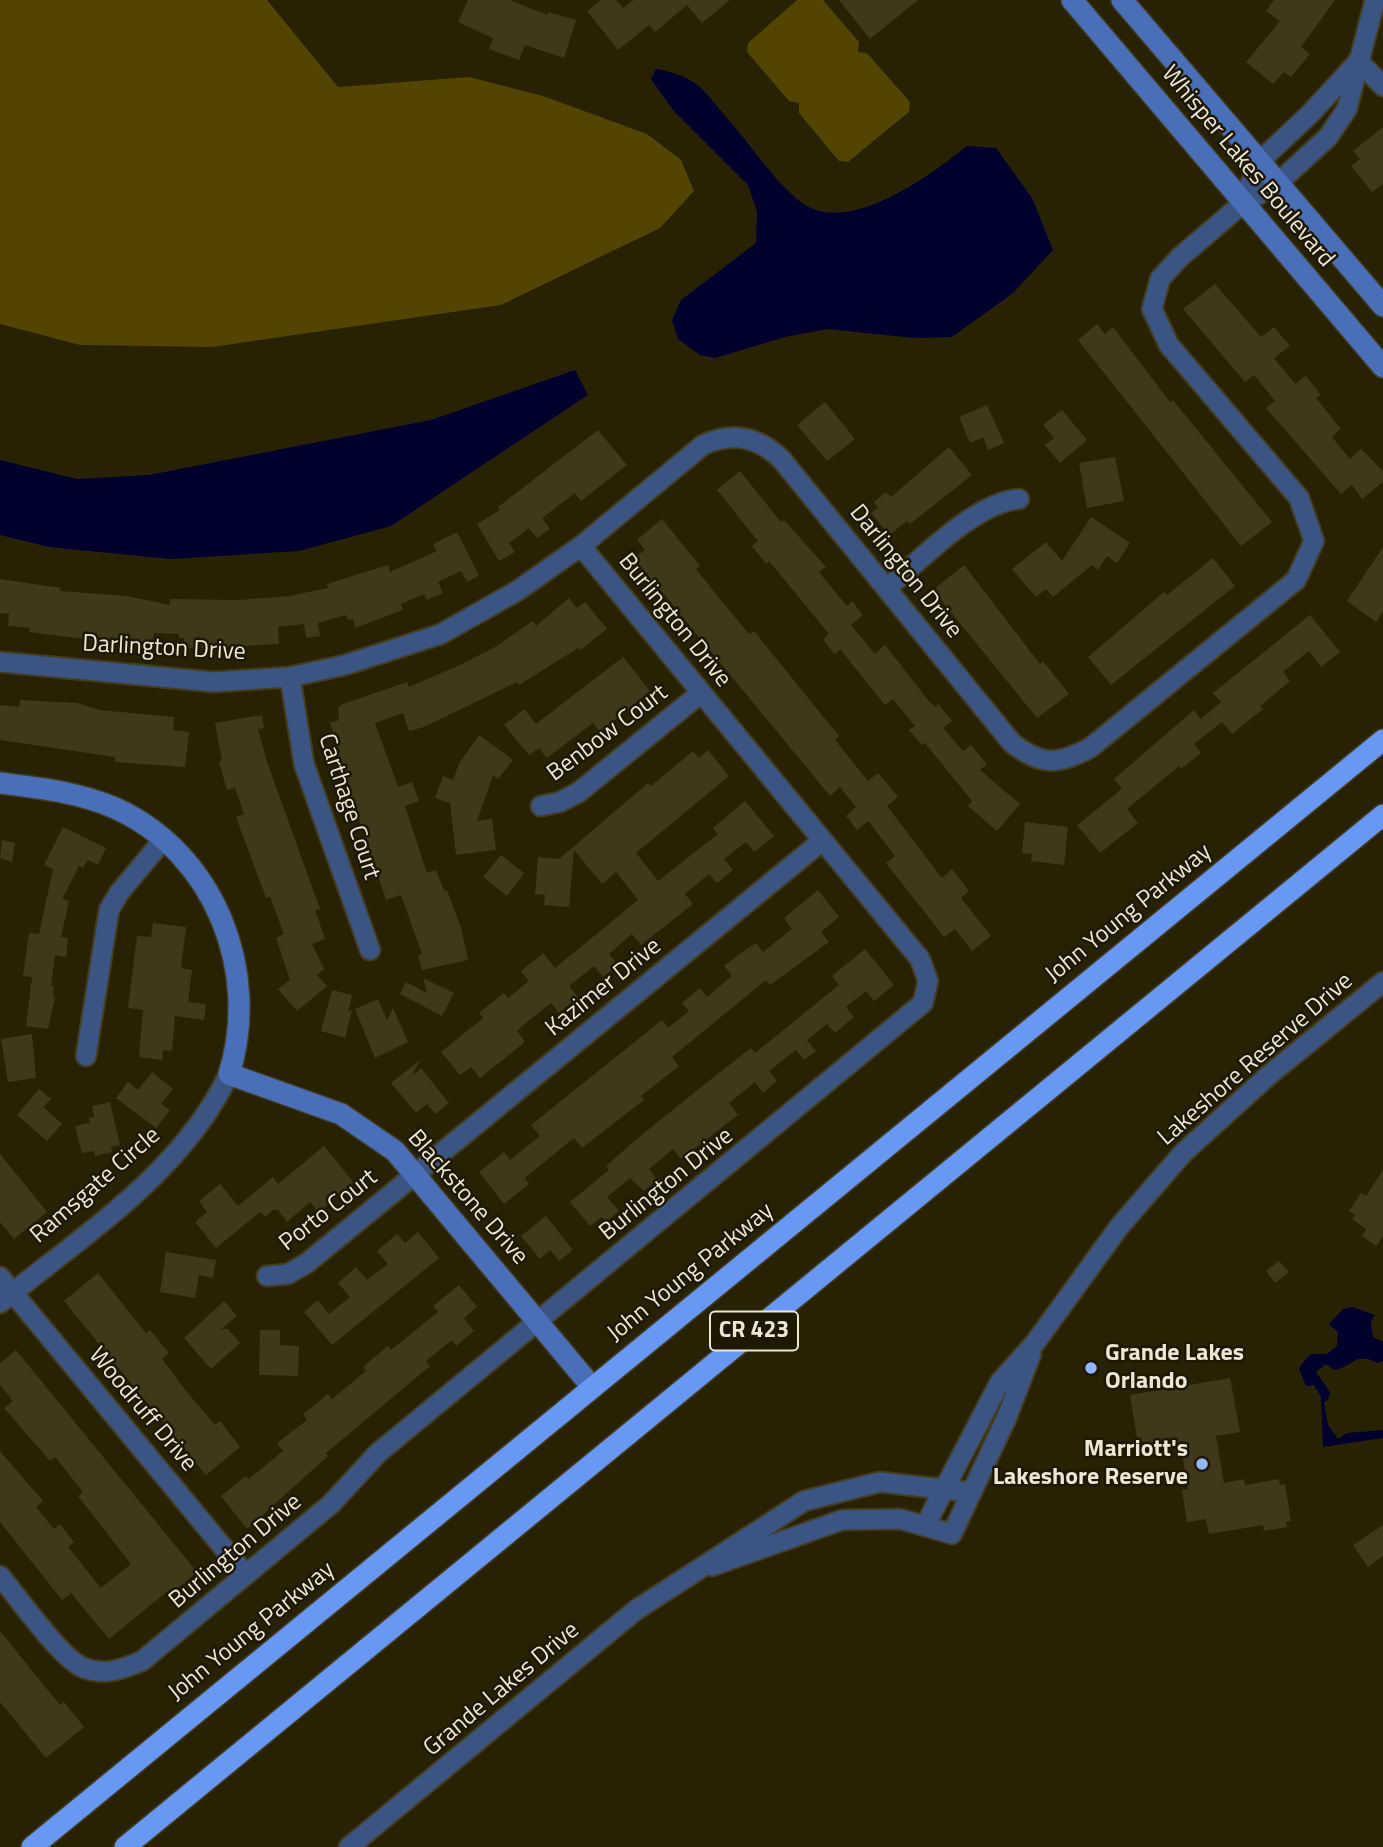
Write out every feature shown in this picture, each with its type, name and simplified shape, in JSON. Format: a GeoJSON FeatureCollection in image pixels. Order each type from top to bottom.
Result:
{"type":"FeatureCollection","features":[{"type":"Feature","properties":{"kind":"highway","name":"John Young Parkway"},"geometry":{"type":"LineString","coordinates":[[32,1847],[1383,740]]}},
{"type":"Feature","properties":{"kind":"highway","name":"CR 423"},"geometry":{"type":"LineString","coordinates":[[125,1847],[1383,815]]}},
{"type":"Feature","properties":{"kind":"street","name":"Whisper Lakes Boulevard"},"geometry":{"type":"LineString","coordinates":[[1072,0],[1383,368]]}},
{"type":"Feature","properties":{"kind":"street","name":"Whisper Lakes Boulevard"},"geometry":{"type":"LineString","coordinates":[[1122,0],[1383,306]]}},
{"type":"Feature","properties":{"kind":"street"},"geometry":{"type":"LineString","coordinates":[[1242,204],[1278,183],[1328,137],[1348,108],[1375,0]]}},
{"type":"Feature","properties":{"kind":"street"},"geometry":{"type":"LineString","coordinates":[[1242,204],[1260,161],[1311,113],[1358,61]]}},
{"type":"Feature","properties":{"kind":"street"},"geometry":{"type":"LineString","coordinates":[[1358,61],[1383,86]]}},
{"type":"Feature","properties":{"kind":"street","name":"Darlington Drive"},"geometry":{"type":"LineString","coordinates":[[0,662],[214,682],[290,677],[345,665],[441,634],[517,592],[581,546],[704,445],[721,438],[740,437],[768,447],[782,460],[1012,743],[1031,758],[1063,762],[1090,748],[1296,580],[1314,541],[1299,498],[1169,345],[1152,309],[1160,279],[1242,204]]}},
{"type":"Feature","properties":{"kind":"street"},"geometry":{"type":"LineString","coordinates":[[887,588],[985,510],[1019,499]]}},
{"type":"Feature","properties":{"kind":"street","name":"Burlington Drive"},"geometry":{"type":"LineString","coordinates":[[0,1576],[64,1652],[83,1668],[115,1672],[142,1661],[331,1504],[378,1453],[923,1003],[928,981],[920,959],[581,546]]}},
{"type":"Feature","properties":{"kind":"street","name":"Carthage Court"},"geometry":{"type":"LineString","coordinates":[[290,677],[304,764],[370,950]]}},
{"type":"Feature","properties":{"kind":"street","name":"Benbow Court"},"geometry":{"type":"LineString","coordinates":[[541,806],[560,802],[579,792],[701,693]]}},
{"type":"Feature","properties":{"kind":"street","name":"Ramsgate Circle"},"geometry":{"type":"LineString","coordinates":[[0,783],[59,791],[100,803],[134,818],[164,839],[188,863],[207,891],[224,924],[236,959],[239,1026],[229,1074],[212,1110],[161,1171],[6,1298]]}},
{"type":"Feature","properties":{"kind":"street"},"geometry":{"type":"LineString","coordinates":[[86,1056],[109,909],[164,839]]}},
{"type":"Feature","properties":{"kind":"street","name":"Kazimer Drive"},"geometry":{"type":"LineString","coordinates":[[417,1173],[822,841]]}},
{"type":"Feature","properties":{"kind":"street","name":"Lakeshore Reserve Drive"},"geometry":{"type":"LineString","coordinates":[[925,1526],[999,1382],[1035,1343],[1119,1227],[1183,1153],[1269,1075],[1383,982]]}},
{"type":"Feature","properties":{"kind":"street","name":"Blackstone Drive"},"geometry":{"type":"LineString","coordinates":[[229,1074],[341,1114],[383,1141],[417,1173],[593,1387]]}},
{"type":"Feature","properties":{"kind":"street","name":"Porto Court"},"geometry":{"type":"LineString","coordinates":[[267,1276],[299,1269],[417,1173]]}},
{"type":"Feature","properties":{"kind":"street","name":"Woodruff Drive"},"geometry":{"type":"LineString","coordinates":[[0,1277],[6,1298],[246,1575]]}},
{"type":"Feature","properties":{"kind":"street","name":"Lakeshore Reserve Drive"},"geometry":{"type":"LineString","coordinates":[[952,1534],[969,1492],[1006,1419],[1035,1343]]}},
{"type":"Feature","properties":{"kind":"street","name":"Grande Lakes Drive"},"geometry":{"type":"LineString","coordinates":[[349,1847],[636,1610],[804,1501],[880,1482],[969,1492]]}},
{"type":"Feature","properties":{"kind":"street","name":"Grande Lakes Drive"},"geometry":{"type":"LineString","coordinates":[[688,1575],[842,1520],[900,1519],[952,1534]]}},
{"type":"Feature","properties":{"kind":"shaded area"},"geometry":{"type":"Polygon","coordinates":[[[0,0],[267,0],[338,87],[469,77],[543,96],[647,134],[681,160],[694,191],[660,228],[501,305],[212,347],[80,345],[0,324],[0,0]]]}},
{"type":"Feature","properties":{"kind":"shaded area"},"geometry":{"type":"Polygon","coordinates":[[[797,0],[823,0],[859,42],[858,52],[867,53],[910,102],[909,112],[848,162],[839,161],[799,113],[799,103],[789,101],[747,52],[748,43],[797,0]]]}},
{"type":"Feature","properties":{"kind":"water"},"geometry":{"type":"Polygon","coordinates":[[[656,69],[680,75],[697,85],[778,181],[797,199],[816,210],[838,213],[861,209],[909,187],[967,146],[996,148],[1032,198],[1053,250],[1013,293],[952,337],[915,338],[827,329],[785,337],[715,358],[700,355],[678,339],[672,320],[681,300],[756,243],[757,212],[748,185],[673,110],[651,79],[656,69]]]}},
{"type":"Feature","properties":{"kind":"water"},"geometry":{"type":"Polygon","coordinates":[[[575,370],[588,395],[391,526],[299,551],[171,559],[49,547],[0,535],[0,460],[77,479],[149,475],[431,420],[575,370]]]}},
{"type":"Feature","properties":{"kind":"water"},"geometry":{"type":"Polygon","coordinates":[[[1352,1307],[1375,1315],[1371,1321],[1373,1337],[1383,1342],[1383,1361],[1378,1363],[1364,1358],[1334,1370],[1326,1364],[1316,1372],[1330,1392],[1328,1400],[1324,1402],[1328,1425],[1338,1439],[1347,1433],[1383,1430],[1383,1438],[1323,1447],[1321,1397],[1314,1385],[1306,1386],[1299,1368],[1310,1354],[1327,1354],[1337,1346],[1338,1332],[1329,1324],[1343,1309],[1352,1307]]]}},
{"type":"Feature","properties":{"kind":"building"},"geometry":{"type":"Polygon","coordinates":[[[468,0],[510,0],[547,15],[548,12],[576,20],[564,58],[525,45],[519,60],[489,49],[493,38],[458,22],[468,0]]]}},
{"type":"Feature","properties":{"kind":"building"},"geometry":{"type":"Polygon","coordinates":[[[601,0],[616,0],[623,8],[634,0],[730,0],[702,23],[687,5],[655,32],[649,25],[618,50],[587,11],[601,0]]]}},
{"type":"Feature","properties":{"kind":"building"},"geometry":{"type":"Polygon","coordinates":[[[839,0],[918,0],[870,39],[839,0]]]}},
{"type":"Feature","properties":{"kind":"building"},"geometry":{"type":"Polygon","coordinates":[[[1274,0],[1335,0],[1301,47],[1310,54],[1291,77],[1284,72],[1273,84],[1246,62],[1280,21],[1266,11],[1274,0]]]}},
{"type":"Feature","properties":{"kind":"building"},"geometry":{"type":"Polygon","coordinates":[[[1383,127],[1383,184],[1372,192],[1351,166],[1360,159],[1353,151],[1383,127]]]}},
{"type":"Feature","properties":{"kind":"building"},"geometry":{"type":"Polygon","coordinates":[[[1215,284],[1261,337],[1274,327],[1290,346],[1274,358],[1295,384],[1306,376],[1321,395],[1316,398],[1341,429],[1332,437],[1350,459],[1361,449],[1383,471],[1383,482],[1362,499],[1352,485],[1341,494],[1266,408],[1275,401],[1254,375],[1245,382],[1183,309],[1215,284]]]}},
{"type":"Feature","properties":{"kind":"building"},"geometry":{"type":"Polygon","coordinates":[[[1097,324],[1105,334],[1113,327],[1170,402],[1173,400],[1272,522],[1241,546],[1078,340],[1097,324]]]}},
{"type":"Feature","properties":{"kind":"building"},"geometry":{"type":"Polygon","coordinates":[[[825,402],[855,439],[827,461],[797,425],[825,402]]]}},
{"type":"Feature","properties":{"kind":"building"},"geometry":{"type":"Polygon","coordinates":[[[987,405],[1004,443],[988,450],[983,437],[970,443],[959,417],[987,405]]]}},
{"type":"Feature","properties":{"kind":"building"},"geometry":{"type":"Polygon","coordinates":[[[1062,410],[1087,440],[1060,463],[1045,445],[1054,438],[1043,425],[1062,410]]]}},
{"type":"Feature","properties":{"kind":"building"},"geometry":{"type":"Polygon","coordinates":[[[598,430],[627,465],[581,501],[575,493],[542,518],[550,529],[537,538],[529,528],[509,543],[515,552],[499,561],[477,524],[500,510],[498,507],[598,430]]]}},
{"type":"Feature","properties":{"kind":"building"},"geometry":{"type":"Polygon","coordinates":[[[949,447],[972,475],[910,524],[907,521],[889,535],[871,513],[878,508],[874,502],[886,492],[891,497],[949,447]]]}},
{"type":"Feature","properties":{"kind":"building"},"geometry":{"type":"Polygon","coordinates":[[[1115,457],[1124,501],[1087,508],[1079,463],[1115,457]]]}},
{"type":"Feature","properties":{"kind":"building"},"geometry":{"type":"Polygon","coordinates":[[[740,471],[781,522],[784,520],[826,567],[819,572],[847,606],[852,601],[863,615],[851,625],[875,654],[885,645],[928,700],[935,707],[938,704],[952,721],[943,728],[963,751],[971,745],[987,764],[980,770],[1020,804],[997,831],[968,806],[972,801],[925,743],[922,745],[909,730],[915,726],[893,699],[885,705],[840,649],[834,654],[823,639],[829,634],[769,561],[766,564],[752,546],[758,541],[717,490],[740,471]]]}},
{"type":"Feature","properties":{"kind":"building"},"geometry":{"type":"Polygon","coordinates":[[[1091,517],[1130,543],[1117,563],[1107,556],[1098,570],[1092,565],[1053,597],[1046,589],[1036,597],[1012,569],[1046,542],[1062,561],[1091,517]]]}},
{"type":"Feature","properties":{"kind":"building"},"geometry":{"type":"Polygon","coordinates":[[[662,519],[700,566],[696,569],[724,604],[749,634],[754,631],[839,736],[835,740],[868,781],[878,773],[898,797],[887,806],[942,878],[952,869],[969,891],[961,898],[991,936],[972,951],[955,929],[944,937],[886,863],[895,856],[868,821],[857,830],[846,816],[856,807],[840,787],[830,796],[634,558],[645,550],[637,540],[662,519]]]}},
{"type":"Feature","properties":{"kind":"building"},"geometry":{"type":"Polygon","coordinates":[[[457,532],[479,576],[467,582],[461,571],[438,582],[443,593],[427,600],[424,594],[401,604],[403,610],[355,628],[353,619],[348,620],[346,615],[318,623],[320,636],[306,638],[304,624],[278,627],[279,644],[202,648],[199,635],[197,648],[184,648],[184,638],[179,638],[179,634],[154,633],[151,647],[29,632],[30,628],[8,626],[9,614],[0,613],[0,579],[61,588],[60,591],[127,596],[170,605],[170,599],[239,600],[289,596],[328,588],[327,584],[388,565],[390,572],[437,551],[433,544],[457,532]]]}},
{"type":"Feature","properties":{"kind":"building"},"geometry":{"type":"Polygon","coordinates":[[[1383,547],[1383,611],[1376,622],[1347,601],[1383,547]]]}},
{"type":"Feature","properties":{"kind":"building"},"geometry":{"type":"Polygon","coordinates":[[[1213,558],[1235,586],[1111,685],[1088,657],[1164,592],[1167,595],[1213,558]]]}},
{"type":"Feature","properties":{"kind":"building"},"geometry":{"type":"Polygon","coordinates":[[[964,565],[1040,664],[1043,661],[1069,694],[1037,718],[933,590],[964,565]]]}},
{"type":"Feature","properties":{"kind":"building"},"geometry":{"type":"Polygon","coordinates":[[[569,598],[577,608],[585,602],[607,629],[580,650],[578,648],[519,685],[517,682],[424,727],[409,731],[403,713],[375,723],[398,787],[412,782],[419,801],[405,806],[427,873],[436,870],[444,891],[447,890],[461,928],[468,960],[422,970],[418,955],[422,954],[401,895],[386,900],[337,753],[340,752],[330,723],[339,720],[338,707],[343,704],[407,682],[409,687],[460,665],[495,647],[533,621],[536,626],[569,598]]]}},
{"type":"Feature","properties":{"kind":"building"},"geometry":{"type":"Polygon","coordinates":[[[1310,615],[1340,652],[1321,667],[1309,651],[1283,672],[1290,681],[1260,706],[1263,709],[1232,734],[1222,722],[1194,744],[1201,753],[1181,769],[1179,766],[1127,809],[1138,823],[1100,853],[1077,825],[1122,789],[1114,779],[1194,710],[1201,719],[1221,702],[1213,693],[1310,615]]]}},
{"type":"Feature","properties":{"kind":"building"},"geometry":{"type":"Polygon","coordinates":[[[623,657],[650,691],[600,732],[593,723],[547,758],[539,748],[529,755],[504,725],[524,709],[536,724],[623,657]]]}},
{"type":"Feature","properties":{"kind":"building"},"geometry":{"type":"Polygon","coordinates":[[[20,700],[77,703],[100,710],[174,717],[173,730],[189,732],[185,767],[115,762],[115,757],[0,740],[0,705],[19,707],[20,700]]]}},
{"type":"Feature","properties":{"kind":"building"},"geometry":{"type":"Polygon","coordinates":[[[262,715],[264,728],[258,729],[267,762],[320,909],[315,910],[325,939],[312,944],[324,969],[317,975],[327,986],[297,1011],[278,989],[290,980],[276,938],[284,934],[270,897],[266,898],[236,817],[244,814],[235,788],[227,790],[219,762],[222,761],[215,723],[262,715]]]}},
{"type":"Feature","properties":{"kind":"building"},"geometry":{"type":"Polygon","coordinates":[[[479,735],[513,760],[498,779],[493,775],[477,821],[492,819],[496,850],[456,855],[450,803],[435,798],[443,776],[453,780],[460,762],[479,735]]]}},
{"type":"Feature","properties":{"kind":"building"},"geometry":{"type":"Polygon","coordinates":[[[708,750],[729,776],[636,853],[658,881],[718,834],[713,828],[745,801],[774,836],[754,852],[746,842],[724,859],[733,870],[717,883],[709,874],[685,894],[693,904],[641,945],[632,934],[609,954],[618,965],[603,977],[594,966],[569,986],[578,997],[559,1013],[551,1003],[527,1022],[517,1031],[525,1042],[480,1078],[471,1067],[460,1075],[441,1052],[483,1018],[479,1013],[504,993],[508,998],[529,981],[521,971],[543,953],[555,968],[638,900],[616,872],[602,884],[574,850],[569,907],[544,905],[545,895],[535,894],[538,857],[559,859],[648,783],[651,786],[693,751],[699,758],[708,750]]]}},
{"type":"Feature","properties":{"kind":"building"},"geometry":{"type":"Polygon","coordinates":[[[1025,822],[1068,827],[1064,865],[1031,861],[1032,854],[1022,853],[1025,822]]]}},
{"type":"Feature","properties":{"kind":"building"},"geometry":{"type":"Polygon","coordinates":[[[63,827],[106,848],[98,865],[88,860],[83,868],[79,866],[62,899],[69,901],[61,937],[68,938],[66,957],[55,955],[51,986],[54,986],[55,997],[48,1029],[26,1026],[32,977],[23,976],[29,933],[39,934],[53,869],[44,865],[63,827]]]}},
{"type":"Feature","properties":{"kind":"building"},"geometry":{"type":"Polygon","coordinates":[[[2,840],[15,843],[12,862],[0,858],[2,840]]]}},
{"type":"Feature","properties":{"kind":"building"},"geometry":{"type":"Polygon","coordinates":[[[501,855],[524,873],[507,896],[483,877],[501,855]]]}},
{"type":"Feature","properties":{"kind":"building"},"geometry":{"type":"Polygon","coordinates":[[[818,890],[839,917],[821,932],[829,942],[770,985],[766,980],[672,1057],[679,1066],[641,1096],[644,1100],[582,1148],[574,1138],[525,1178],[529,1184],[504,1204],[479,1172],[504,1152],[510,1160],[540,1136],[531,1125],[662,1020],[668,1028],[689,1011],[682,1003],[700,988],[707,997],[732,976],[724,966],[738,955],[756,943],[763,952],[792,929],[784,918],[818,890]]]}},
{"type":"Feature","properties":{"kind":"building"},"geometry":{"type":"Polygon","coordinates":[[[153,923],[186,927],[181,968],[192,970],[188,1002],[206,1004],[204,1020],[175,1016],[172,1051],[163,1050],[162,1060],[139,1057],[143,1010],[128,1008],[137,936],[151,937],[153,923]]]}},
{"type":"Feature","properties":{"kind":"building"},"geometry":{"type":"Polygon","coordinates":[[[865,949],[894,985],[874,1001],[866,991],[846,1007],[854,1017],[835,1033],[827,1024],[807,1040],[816,1051],[804,1060],[796,1050],[769,1071],[777,1081],[763,1093],[755,1082],[729,1103],[738,1115],[681,1159],[673,1149],[649,1169],[657,1180],[644,1191],[630,1178],[607,1197],[619,1211],[606,1222],[602,1217],[590,1226],[570,1202],[609,1170],[606,1166],[639,1137],[751,1048],[755,1053],[839,985],[832,976],[865,949]]]}},
{"type":"Feature","properties":{"kind":"building"},"geometry":{"type":"Polygon","coordinates":[[[423,978],[454,993],[442,1016],[400,994],[406,982],[427,993],[423,978]]]}},
{"type":"Feature","properties":{"kind":"building"},"geometry":{"type":"Polygon","coordinates":[[[332,990],[352,995],[348,1012],[352,1010],[345,1038],[321,1031],[332,990]]]}},
{"type":"Feature","properties":{"kind":"building"},"geometry":{"type":"Polygon","coordinates":[[[378,999],[387,1020],[393,1008],[408,1042],[375,1058],[355,1009],[378,999]]]}},
{"type":"Feature","properties":{"kind":"building"},"geometry":{"type":"Polygon","coordinates":[[[32,1034],[36,1078],[8,1082],[1,1039],[32,1034]]]}},
{"type":"Feature","properties":{"kind":"building"},"geometry":{"type":"Polygon","coordinates":[[[420,1060],[412,1076],[421,1068],[449,1103],[435,1114],[427,1104],[416,1113],[391,1083],[420,1060]]]}},
{"type":"Feature","properties":{"kind":"building"},"geometry":{"type":"Polygon","coordinates":[[[152,1072],[173,1089],[161,1104],[170,1110],[156,1128],[116,1098],[128,1082],[138,1090],[152,1072]]]}},
{"type":"Feature","properties":{"kind":"building"},"geometry":{"type":"Polygon","coordinates":[[[39,1089],[51,1099],[43,1107],[62,1124],[47,1141],[17,1115],[39,1089]]]}},
{"type":"Feature","properties":{"kind":"building"},"geometry":{"type":"Polygon","coordinates":[[[110,1102],[120,1145],[111,1147],[112,1152],[95,1156],[94,1151],[82,1153],[75,1126],[90,1123],[89,1118],[94,1117],[92,1106],[110,1102]]]}},
{"type":"Feature","properties":{"kind":"building"},"geometry":{"type":"Polygon","coordinates":[[[324,1146],[354,1183],[318,1212],[310,1202],[287,1222],[278,1210],[273,1210],[265,1217],[260,1212],[216,1248],[195,1222],[207,1212],[199,1201],[220,1184],[238,1206],[273,1177],[278,1184],[324,1146]]]}},
{"type":"Feature","properties":{"kind":"building"},"geometry":{"type":"Polygon","coordinates":[[[0,1154],[47,1212],[14,1239],[0,1222],[0,1154]]]}},
{"type":"Feature","properties":{"kind":"building"},"geometry":{"type":"Polygon","coordinates":[[[1383,1170],[1383,1236],[1376,1246],[1362,1236],[1366,1229],[1352,1219],[1355,1215],[1349,1211],[1361,1193],[1366,1196],[1383,1170]]]}},
{"type":"Feature","properties":{"kind":"building"},"geometry":{"type":"Polygon","coordinates":[[[546,1216],[573,1250],[559,1261],[550,1250],[540,1259],[521,1236],[546,1216]]]}},
{"type":"Feature","properties":{"kind":"building"},"geometry":{"type":"Polygon","coordinates":[[[418,1232],[439,1258],[332,1345],[304,1312],[318,1300],[329,1314],[350,1297],[338,1283],[356,1267],[367,1280],[388,1264],[377,1251],[397,1234],[405,1243],[418,1232]]]}},
{"type":"Feature","properties":{"kind":"building"},"geometry":{"type":"Polygon","coordinates":[[[166,1252],[216,1260],[213,1278],[199,1275],[195,1298],[160,1292],[166,1252]]]}},
{"type":"Feature","properties":{"kind":"building"},"geometry":{"type":"Polygon","coordinates":[[[1279,1261],[1289,1272],[1275,1283],[1266,1271],[1279,1261]]]}},
{"type":"Feature","properties":{"kind":"building"},"geometry":{"type":"Polygon","coordinates":[[[98,1273],[146,1333],[150,1330],[169,1353],[162,1359],[186,1391],[215,1425],[220,1421],[240,1447],[206,1475],[64,1301],[98,1273]]]}},
{"type":"Feature","properties":{"kind":"building"},"geometry":{"type":"Polygon","coordinates":[[[459,1285],[477,1307],[464,1318],[474,1331],[456,1346],[452,1340],[426,1361],[430,1366],[326,1453],[328,1456],[247,1529],[221,1496],[246,1476],[249,1479],[283,1451],[277,1443],[307,1420],[303,1414],[328,1394],[332,1399],[366,1371],[363,1367],[388,1346],[391,1350],[438,1312],[433,1306],[459,1285]]]}},
{"type":"Feature","properties":{"kind":"building"},"geometry":{"type":"Polygon","coordinates":[[[224,1301],[237,1316],[221,1329],[228,1329],[240,1343],[211,1369],[184,1338],[224,1301]]]}},
{"type":"Feature","properties":{"kind":"building"},"geometry":{"type":"Polygon","coordinates":[[[260,1330],[280,1330],[280,1345],[299,1346],[298,1376],[259,1375],[260,1330]]]}},
{"type":"Feature","properties":{"kind":"building"},"geometry":{"type":"Polygon","coordinates":[[[16,1350],[197,1572],[172,1593],[169,1590],[109,1639],[71,1593],[62,1600],[0,1522],[0,1451],[43,1501],[36,1507],[54,1529],[60,1524],[74,1542],[68,1547],[101,1588],[131,1564],[78,1496],[83,1492],[55,1457],[50,1461],[4,1408],[13,1401],[0,1385],[0,1363],[16,1350]]]}},
{"type":"Feature","properties":{"kind":"building","name":"Marriott's Lakeshore Reserve"},"geometry":{"type":"Polygon","coordinates":[[[1230,1378],[1240,1432],[1216,1436],[1224,1483],[1244,1479],[1245,1485],[1279,1479],[1280,1485],[1285,1484],[1291,1521],[1286,1522],[1287,1527],[1264,1531],[1263,1525],[1209,1534],[1206,1519],[1187,1522],[1182,1490],[1188,1489],[1180,1442],[1139,1449],[1130,1395],[1230,1378]]]}},
{"type":"Feature","properties":{"kind":"building"},"geometry":{"type":"Polygon","coordinates":[[[1383,1525],[1383,1556],[1368,1567],[1353,1545],[1383,1525]]]}},
{"type":"Feature","properties":{"kind":"building"},"geometry":{"type":"Polygon","coordinates":[[[0,1631],[60,1705],[64,1702],[84,1727],[46,1758],[0,1702],[0,1631]]]}},
{"type":"Feature","properties":{"kind":"place","name":"Grande Lakes Orlando"},"geometry":{"type":"Point","coordinates":[1091,1368]}},
{"type":"Feature","properties":{"kind":"place","name":"Marriott's Lakeshore Reserve"},"geometry":{"type":"Point","coordinates":[1202,1464]}}]}
